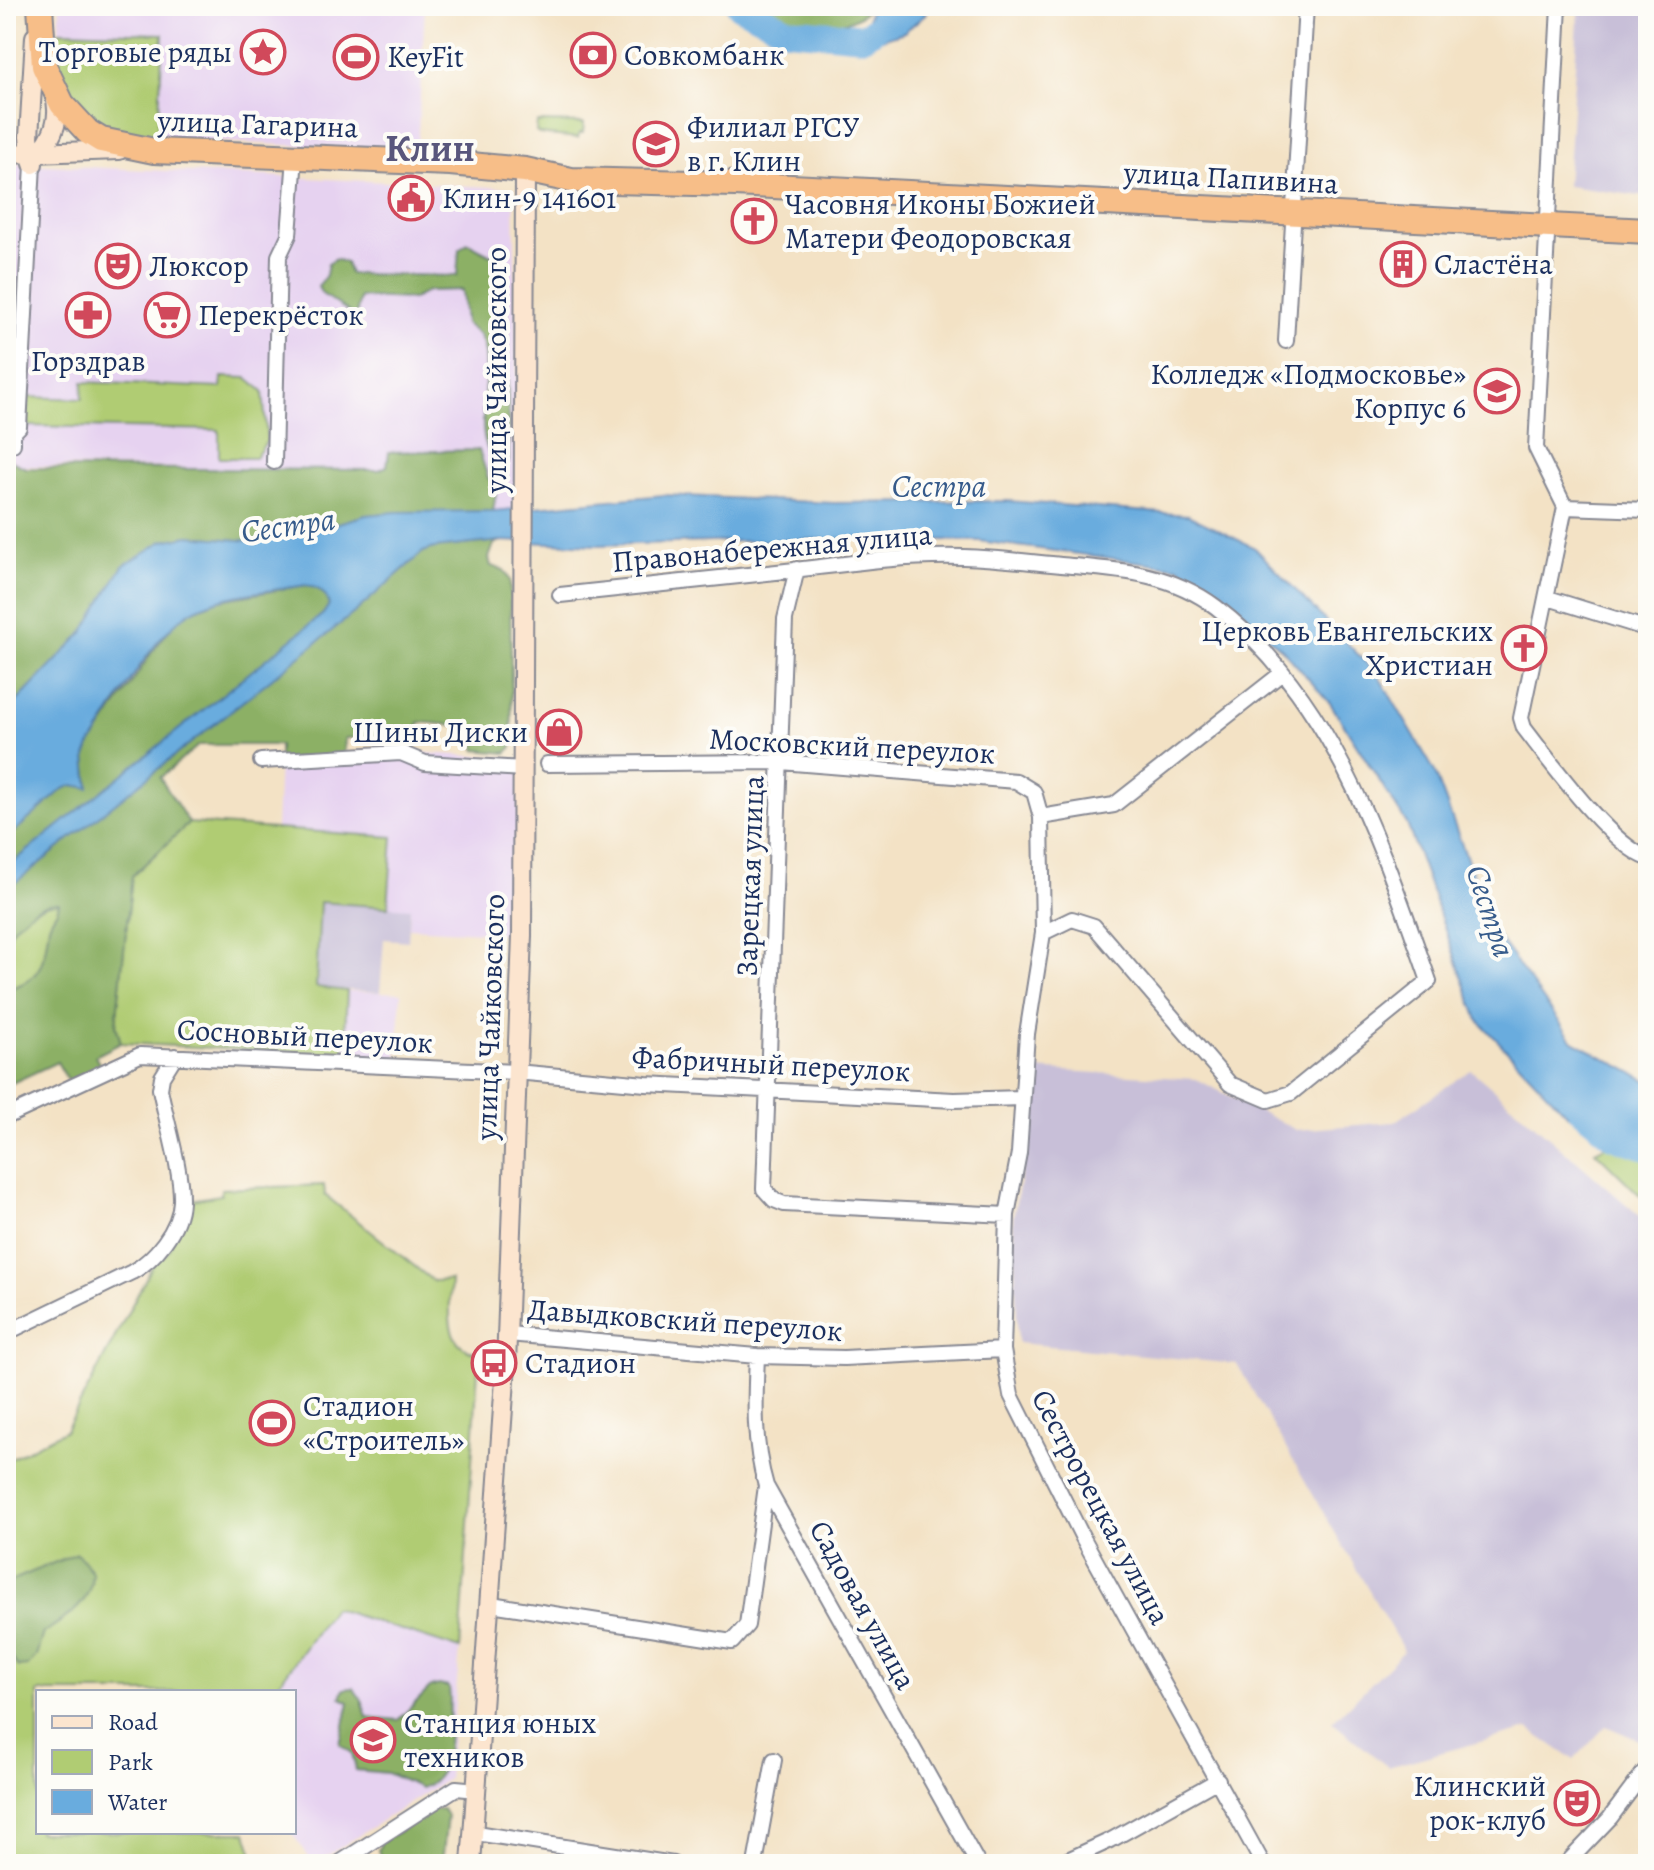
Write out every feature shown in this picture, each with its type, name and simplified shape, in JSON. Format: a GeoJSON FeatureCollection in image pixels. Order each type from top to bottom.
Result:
{"type":"FeatureCollection","features":[{"type":"Feature","properties":{"kind":"highway"},"geometry":{"type":"LineString","coordinates":[[39,6],[44,66],[62,104],[88,132],[114,145],[154,151]]}},
{"type":"Feature","properties":{"kind":"highway","name":"улица Гагарина"},"geometry":{"type":"LineString","coordinates":[[154,151],[525,170]]}},
{"type":"Feature","properties":{"kind":"highway","name":"улица Папивина"},"geometry":{"type":"LineString","coordinates":[[525,170],[571,180],[735,184],[1648,231]]}},
{"type":"Feature","properties":{"kind":"street"},"geometry":{"type":"LineString","coordinates":[[10,444],[13,433],[19,427],[34,158],[29,137],[30,69],[39,6]]}},
{"type":"Feature","properties":{"kind":"street"},"geometry":{"type":"LineString","coordinates":[[1286,341],[1306,6]]}},
{"type":"Feature","properties":{"kind":"street"},"geometry":{"type":"LineString","coordinates":[[1559,6],[1536,448],[1565,507],[1522,709],[1524,728],[1605,825],[1648,858]]}},
{"type":"Feature","properties":{"kind":"street"},"geometry":{"type":"LineString","coordinates":[[34,158],[51,138],[57,124],[52,87]]}},
{"type":"Feature","properties":{"kind":"street","name":"улица Гагарина"},"geometry":{"type":"LineString","coordinates":[[6,154],[34,158],[114,149],[154,151]]}},
{"type":"Feature","properties":{"kind":"street"},"geometry":{"type":"LineString","coordinates":[[274,462],[279,256],[289,235],[295,157]]}},
{"type":"Feature","properties":{"kind":"street","name":"улица Чайковского"},"geometry":{"type":"LineString","coordinates":[[471,1864],[476,1833],[508,1334],[524,769],[525,170]]}},
{"type":"Feature","properties":{"kind":"street"},"geometry":{"type":"LineString","coordinates":[[1565,507],[1648,510]]}},
{"type":"Feature","properties":{"kind":"street","name":"Правонабережная улица"},"geometry":{"type":"LineString","coordinates":[[560,595],[854,561],[963,557],[1125,569],[1158,576],[1214,605],[1282,673],[1324,731],[1387,861],[1429,981],[1291,1093],[1268,1100],[1230,1084],[1094,926],[1072,919],[1043,933]]}},
{"type":"Feature","properties":{"kind":"street","name":"Зарецкая улица"},"geometry":{"type":"LineString","coordinates":[[797,569],[785,619],[765,1089],[764,1189],[774,1200],[1007,1215]]}},
{"type":"Feature","properties":{"kind":"street"},"geometry":{"type":"LineString","coordinates":[[1548,598],[1648,629]]}},
{"type":"Feature","properties":{"kind":"street"},"geometry":{"type":"LineString","coordinates":[[1041,817],[1114,805],[1282,673]]}},
{"type":"Feature","properties":{"kind":"street"},"geometry":{"type":"LineString","coordinates":[[261,761],[401,753],[425,763],[524,769]]}},
{"type":"Feature","properties":{"kind":"street","name":"Московский переулок"},"geometry":{"type":"LineString","coordinates":[[547,764],[781,762],[1016,781],[1034,792],[1041,817],[1043,933],[1022,1098]]}},
{"type":"Feature","properties":{"kind":"street","name":"Сосновый переулок"},"geometry":{"type":"LineString","coordinates":[[6,1117],[140,1055],[516,1072]]}},
{"type":"Feature","properties":{"kind":"street"},"geometry":{"type":"LineString","coordinates":[[6,1333],[141,1267],[163,1245],[181,1204],[160,1089],[162,1077],[175,1056]]}},
{"type":"Feature","properties":{"kind":"street","name":"Фабричный переулок"},"geometry":{"type":"LineString","coordinates":[[516,1072],[646,1084],[987,1101],[1022,1098]]}},
{"type":"Feature","properties":{"kind":"street","name":"Сестрорецкая улица"},"geometry":{"type":"LineString","coordinates":[[1022,1098],[1019,1153],[1007,1215],[1003,1350],[1011,1395],[1083,1538],[1263,1864]]}},
{"type":"Feature","properties":{"kind":"street","name":"Давыдковский переулок"},"geometry":{"type":"LineString","coordinates":[[508,1334],[757,1356],[844,1358],[1003,1350]]}},
{"type":"Feature","properties":{"kind":"street","name":"Садовая улица"},"geometry":{"type":"LineString","coordinates":[[757,1356],[754,1422],[757,1455],[766,1486],[978,1864]]}},
{"type":"Feature","properties":{"kind":"street"},"geometry":{"type":"LineString","coordinates":[[491,1604],[732,1642],[747,1625],[766,1486]]}},
{"type":"Feature","properties":{"kind":"street"},"geometry":{"type":"LineString","coordinates":[[755,1864],[774,1760]]}},
{"type":"Feature","properties":{"kind":"street"},"geometry":{"type":"LineString","coordinates":[[1567,1864],[1610,1818],[1648,1767]]}},
{"type":"Feature","properties":{"kind":"street"},"geometry":{"type":"LineString","coordinates":[[1059,1864],[1111,1840],[1218,1780]]}},
{"type":"Feature","properties":{"kind":"street"},"geometry":{"type":"LineString","coordinates":[[338,1864],[456,1788],[478,1790]]}},
{"type":"Feature","properties":{"kind":"street"},"geometry":{"type":"LineString","coordinates":[[476,1833],[673,1864]]}},
{"type":"Feature","properties":{"kind":"shaded area"},"geometry":{"type":"Polygon","coordinates":[[[60,6],[425,6],[417,152],[151,138],[163,34],[59,31],[60,6]]]}},
{"type":"Feature","properties":{"kind":"shaded area"},"geometry":{"type":"Polygon","coordinates":[[[1579,6],[1648,6],[1648,197],[1567,186],[1579,6]]]}},
{"type":"Feature","properties":{"kind":"shaded area"},"geometry":{"type":"Polygon","coordinates":[[[6,163],[508,188],[514,193],[519,509],[493,511],[497,488],[484,469],[390,452],[387,466],[379,470],[18,466],[6,452],[6,163]]]}},
{"type":"Feature","properties":{"kind":"shaded area"},"geometry":{"type":"Polygon","coordinates":[[[412,752],[520,759],[518,934],[409,928],[410,909],[388,907],[393,837],[276,830],[279,760],[412,752]]]}},
{"type":"Feature","properties":{"kind":"shaded area"},"geometry":{"type":"Polygon","coordinates":[[[320,902],[410,908],[408,941],[384,939],[380,992],[316,988],[320,902]]]}},
{"type":"Feature","properties":{"kind":"shaded area"},"geometry":{"type":"Polygon","coordinates":[[[347,991],[401,993],[397,1058],[344,1055],[347,991]]]}},
{"type":"Feature","properties":{"kind":"shaded area"},"geometry":{"type":"Polygon","coordinates":[[[1032,1069],[1196,1079],[1296,1130],[1394,1122],[1471,1070],[1648,1223],[1648,1744],[1606,1726],[1574,1760],[1528,1729],[1388,1767],[1332,1722],[1404,1651],[1237,1364],[1018,1343],[1013,1218],[1025,1156],[1032,1069]]]}},
{"type":"Feature","properties":{"kind":"shaded area","name":"Станция юных техников"},"geometry":{"type":"Polygon","coordinates":[[[332,1608],[460,1649],[448,1779],[314,1864],[292,1834],[296,1834],[296,1690],[274,1690],[332,1608]]]}},
{"type":"Feature","properties":{"kind":"green space"},"geometry":{"type":"Polygon","coordinates":[[[760,6],[871,6],[847,22],[817,24],[787,18],[760,6]]]}},
{"type":"Feature","properties":{"kind":"green space"},"geometry":{"type":"Polygon","coordinates":[[[59,31],[163,34],[158,133],[151,138],[116,132],[96,123],[78,106],[56,67],[54,42],[59,31]]]}},
{"type":"Feature","properties":{"kind":"green space"},"geometry":{"type":"Polygon","coordinates":[[[537,122],[584,123],[583,133],[579,133],[578,138],[539,134],[536,132],[537,122]]]}},
{"type":"Feature","properties":{"kind":"green space"},"geometry":{"type":"Polygon","coordinates":[[[468,243],[499,259],[506,271],[509,461],[505,468],[492,457],[485,443],[484,349],[479,335],[465,323],[462,290],[428,291],[413,299],[360,297],[356,316],[322,294],[318,287],[326,275],[328,264],[336,259],[346,263],[350,274],[457,276],[459,249],[468,243]]]}},
{"type":"Feature","properties":{"kind":"green space"},"geometry":{"type":"Polygon","coordinates":[[[17,290],[9,423],[6,428],[6,291],[17,290]]]}},
{"type":"Feature","properties":{"kind":"green space"},"geometry":{"type":"Polygon","coordinates":[[[222,377],[247,378],[263,391],[267,441],[255,458],[219,458],[219,430],[27,426],[28,397],[82,399],[83,382],[221,388],[222,377]]]}},
{"type":"Feature","properties":{"kind":"green space"},"geometry":{"type":"Polygon","coordinates":[[[479,450],[488,478],[497,488],[493,511],[366,515],[282,539],[251,541],[189,536],[163,541],[123,566],[83,633],[6,713],[6,452],[11,461],[26,468],[379,470],[387,466],[389,452],[479,450]]]}},
{"type":"Feature","properties":{"kind":"green space"},"geometry":{"type":"Polygon","coordinates":[[[501,541],[494,544],[489,558],[491,566],[504,570],[510,580],[512,747],[506,753],[476,750],[477,727],[419,722],[418,731],[407,731],[406,738],[345,738],[344,756],[279,760],[279,745],[199,745],[160,778],[189,823],[132,876],[116,1025],[121,1043],[95,1056],[101,1067],[68,1081],[57,1062],[6,1086],[6,989],[28,980],[40,966],[49,926],[59,903],[43,906],[29,914],[6,938],[6,890],[355,612],[423,552],[434,548],[501,541]]]}},
{"type":"Feature","properties":{"kind":"green space"},"geometry":{"type":"Polygon","coordinates":[[[306,585],[318,589],[326,597],[329,605],[323,614],[6,868],[6,839],[63,789],[73,785],[89,787],[86,757],[90,746],[173,625],[186,613],[216,601],[306,585]]]}},
{"type":"Feature","properties":{"kind":"green space"},"geometry":{"type":"Polygon","coordinates":[[[189,823],[393,837],[388,907],[320,902],[316,987],[347,991],[344,1055],[121,1043],[116,1025],[132,876],[189,823]]]}},
{"type":"Feature","properties":{"kind":"green space"},"geometry":{"type":"Polygon","coordinates":[[[53,902],[59,903],[49,926],[40,966],[28,980],[6,989],[7,946],[15,925],[36,909],[53,902]]]}},
{"type":"Feature","properties":{"kind":"green space"},"geometry":{"type":"Polygon","coordinates":[[[1617,1140],[1648,1150],[1648,1203],[1595,1151],[1617,1140]]]}},
{"type":"Feature","properties":{"kind":"green space","name":"Стадион «Строитель»"},"geometry":{"type":"Polygon","coordinates":[[[324,1185],[325,1195],[433,1281],[451,1280],[450,1314],[454,1335],[467,1349],[479,1353],[460,1649],[333,1608],[274,1690],[36,1690],[36,1834],[247,1834],[256,1864],[6,1864],[6,1461],[66,1430],[153,1265],[167,1253],[191,1200],[221,1195],[221,1189],[324,1185]]]}},
{"type":"Feature","properties":{"kind":"green space"},"geometry":{"type":"Polygon","coordinates":[[[77,1553],[92,1572],[88,1593],[76,1609],[43,1633],[36,1656],[28,1666],[18,1667],[6,1648],[6,1583],[77,1553]]]}},
{"type":"Feature","properties":{"kind":"green space"},"geometry":{"type":"Polygon","coordinates":[[[431,1687],[449,1687],[449,1737],[445,1762],[432,1782],[421,1788],[387,1773],[356,1770],[352,1753],[340,1744],[349,1702],[341,1698],[344,1689],[353,1688],[362,1700],[367,1717],[398,1720],[431,1687]]]}},
{"type":"Feature","properties":{"kind":"green space"},"geometry":{"type":"Polygon","coordinates":[[[434,1809],[443,1809],[447,1816],[442,1864],[383,1864],[378,1850],[381,1843],[434,1809]]]}},
{"type":"Feature","properties":{"kind":"water"},"geometry":{"type":"Polygon","coordinates":[[[873,6],[925,6],[926,14],[904,32],[882,39],[873,33],[869,25],[873,6]]]}},
{"type":"Feature","properties":{"kind":"water"},"geometry":{"type":"Polygon","coordinates":[[[664,495],[834,503],[1008,501],[1188,515],[1255,548],[1378,675],[1434,770],[1494,931],[1573,1041],[1648,1081],[1648,1148],[1567,1114],[1478,1020],[1407,824],[1330,703],[1282,649],[1179,567],[979,541],[866,538],[599,545],[501,541],[434,548],[423,552],[355,612],[6,890],[6,868],[323,614],[329,605],[321,591],[306,585],[227,598],[185,615],[169,629],[139,667],[90,746],[86,757],[89,788],[73,785],[63,789],[6,839],[6,713],[83,633],[123,566],[163,541],[189,536],[251,541],[282,539],[366,515],[493,511],[664,495]]]}},
{"type":"Feature","properties":{"kind":"waterway","name":"Сестра"},"geometry":{"type":"LineString","coordinates":[[739,6],[787,30],[864,37],[907,6]]}},
{"type":"Feature","properties":{"kind":"waterway","name":"Сестра"},"geometry":{"type":"LineString","coordinates":[[1581,1110],[1615,1137],[1648,1148]]}},
{"type":"Feature","properties":{"kind":"place","name":"Tорговые ряды"},"geometry":{"type":"Point","coordinates":[263,52]}},
{"type":"Feature","properties":{"kind":"place","name":"Совкомбанк"},"geometry":{"type":"Point","coordinates":[593,55]}},
{"type":"Feature","properties":{"kind":"place","name":"KeyFit"},"geometry":{"type":"Point","coordinates":[356,57]}},
{"type":"Feature","properties":{"kind":"place","name":"Филиал РГСУ в г. Клин"},"geometry":{"type":"Point","coordinates":[656,144]}},
{"type":"Feature","properties":{"kind":"place","name":"Клин-9 141601"},"geometry":{"type":"Point","coordinates":[411,198]}},
{"type":"Feature","properties":{"kind":"place","name":"Часовня Иконы Божией Матери Феодоровская"},"geometry":{"type":"Point","coordinates":[754,221]}},
{"type":"Feature","properties":{"kind":"place","name":"Сластёна"},"geometry":{"type":"Point","coordinates":[1403,264]}},
{"type":"Feature","properties":{"kind":"place","name":"Люксор"},"geometry":{"type":"Point","coordinates":[118,266]}},
{"type":"Feature","properties":{"kind":"place","name":"Горздрав"},"geometry":{"type":"Point","coordinates":[88,315]}},
{"type":"Feature","properties":{"kind":"place","name":"Перекрёсток"},"geometry":{"type":"Point","coordinates":[167,315]}},
{"type":"Feature","properties":{"kind":"place","name":"Колледж «Подмосковье» Корпус 6"},"geometry":{"type":"Point","coordinates":[1497,391]}},
{"type":"Feature","properties":{"kind":"place","name":"Церковь Евангельских Христиан"},"geometry":{"type":"Point","coordinates":[1524,648]}},
{"type":"Feature","properties":{"kind":"place","name":"Шины Диски"},"geometry":{"type":"Point","coordinates":[559,732]}},
{"type":"Feature","properties":{"kind":"place","name":"Стадион"},"geometry":{"type":"Point","coordinates":[494,1363]}},
{"type":"Feature","properties":{"kind":"place","name":"Стадион «Строитель»"},"geometry":{"type":"Point","coordinates":[272,1423]}},
{"type":"Feature","properties":{"kind":"place","name":"Станция юных техников"},"geometry":{"type":"Point","coordinates":[373,1740]}},
{"type":"Feature","properties":{"kind":"place","name":"Клинский рок-клуб"},"geometry":{"type":"Point","coordinates":[1577,1803]}},
{"type":"Feature","properties":{"kind":"district","name":"Клин"},"geometry":{"type":"Point","coordinates":[430,148]}}]}
